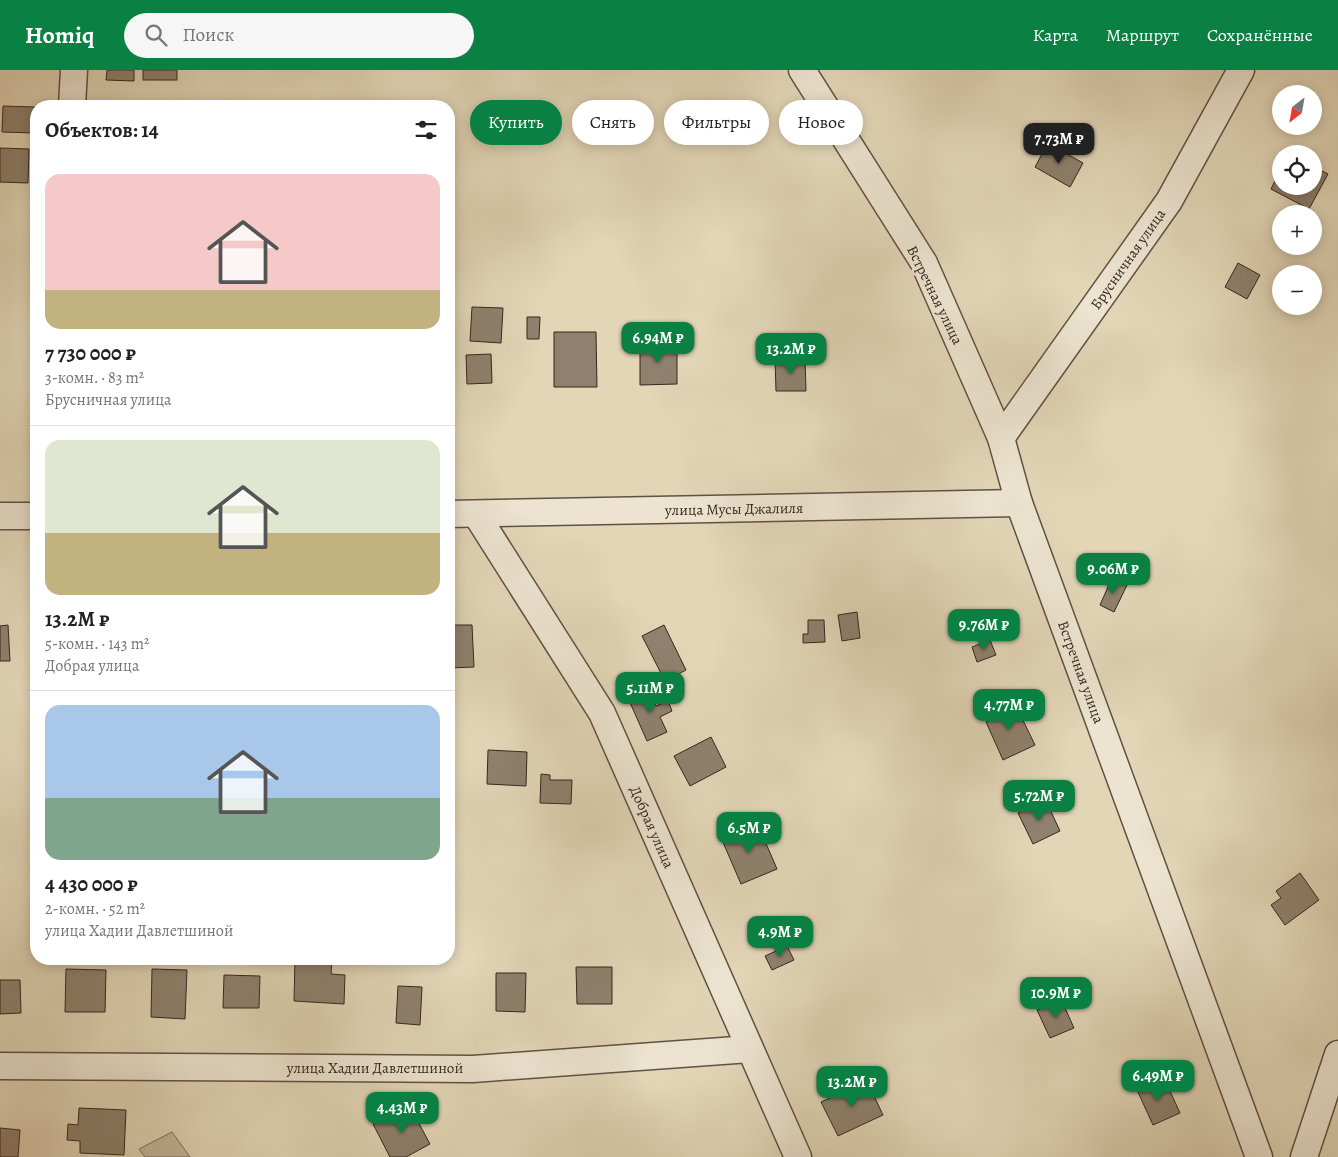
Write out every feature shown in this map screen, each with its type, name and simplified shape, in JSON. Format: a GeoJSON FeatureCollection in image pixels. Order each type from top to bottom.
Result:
{"type":"FeatureCollection","features":[{"type":"Feature","properties":{"kind":"street"},"geometry":{"type":"LineString","coordinates":[[72,100],[74,70]]}},
{"type":"Feature","properties":{"kind":"street","name":"Встречная улица"},"geometry":{"type":"LineString","coordinates":[[802,70],[924,263],[1001,438],[1019,504],[1259,1157]]}},
{"type":"Feature","properties":{"kind":"street","name":"Брусничная улица"},"geometry":{"type":"LineString","coordinates":[[1001,438],[1169,201],[1241,70]]}},
{"type":"Feature","properties":{"kind":"street","name":"улица Мусы Джалиля"},"geometry":{"type":"LineString","coordinates":[[455,514],[1019,504]]}},
{"type":"Feature","properties":{"kind":"street","name":"Добрая улица"},"geometry":{"type":"LineString","coordinates":[[476,514],[602,713],[798,1157]]}},
{"type":"Feature","properties":{"kind":"street"},"geometry":{"type":"LineString","coordinates":[[0,516],[30,516]]}},
{"type":"Feature","properties":{"kind":"street","name":"улица Хадии Давлетшиной"},"geometry":{"type":"LineString","coordinates":[[0,1066],[472,1069],[750,1049]]}},
{"type":"Feature","properties":{"kind":"street"},"geometry":{"type":"LineString","coordinates":[[1304,1157],[1338,1054]]}},
{"type":"Feature","properties":{"kind":"shaded area"},"geometry":{"type":"Polygon","coordinates":[[[172,1132],[190,1157],[145,1157],[139,1149],[172,1132]]]}},
{"type":"Feature","properties":{"kind":"building"},"geometry":{"type":"Polygon","coordinates":[[[107,70],[134,70],[134,81],[106,80],[107,70]]]}},
{"type":"Feature","properties":{"kind":"building"},"geometry":{"type":"Polygon","coordinates":[[[143,70],[177,70],[177,80],[143,80],[143,70]]]}},
{"type":"Feature","properties":{"kind":"building"},"geometry":{"type":"Polygon","coordinates":[[[3,106],[30,107],[30,133],[2,132],[3,106]]]}},
{"type":"Feature","properties":{"kind":"building"},"geometry":{"type":"Polygon","coordinates":[[[1048,143],[1083,163],[1070,187],[1035,167],[1048,143]]]}},
{"type":"Feature","properties":{"kind":"building"},"geometry":{"type":"Polygon","coordinates":[[[0,148],[29,149],[28,183],[0,182],[0,148]]]}},
{"type":"Feature","properties":{"kind":"building"},"geometry":{"type":"Polygon","coordinates":[[[1322,171],[1328,174],[1322,185],[1322,171]]]}},
{"type":"Feature","properties":{"kind":"building"},"geometry":{"type":"Polygon","coordinates":[[[1282,195],[1317,195],[1311,205],[1301,205],[1282,195]]]}},
{"type":"Feature","properties":{"kind":"building"},"geometry":{"type":"Polygon","coordinates":[[[1238,263],[1260,275],[1247,299],[1225,287],[1238,263]]]}},
{"type":"Feature","properties":{"kind":"building"},"geometry":{"type":"Polygon","coordinates":[[[472,307],[503,308],[501,343],[470,341],[472,307]]]}},
{"type":"Feature","properties":{"kind":"building"},"geometry":{"type":"Polygon","coordinates":[[[527,317],[540,317],[539,339],[527,339],[527,317]]]}},
{"type":"Feature","properties":{"kind":"building"},"geometry":{"type":"Polygon","coordinates":[[[554,332],[596,332],[597,387],[554,387],[554,332]]]}},
{"type":"Feature","properties":{"kind":"building"},"geometry":{"type":"Polygon","coordinates":[[[640,344],[677,344],[677,384],[640,385],[640,344]]]}},
{"type":"Feature","properties":{"kind":"building"},"geometry":{"type":"Polygon","coordinates":[[[491,354],[492,383],[467,384],[466,355],[491,354]]]}},
{"type":"Feature","properties":{"kind":"building"},"geometry":{"type":"Polygon","coordinates":[[[805,358],[806,391],[776,391],[775,359],[805,358]]]}},
{"type":"Feature","properties":{"kind":"building"},"geometry":{"type":"Polygon","coordinates":[[[1112,578],[1127,585],[1114,612],[1100,605],[1112,578]]]}},
{"type":"Feature","properties":{"kind":"building"},"geometry":{"type":"Polygon","coordinates":[[[857,612],[860,638],[842,641],[838,615],[857,612]]]}},
{"type":"Feature","properties":{"kind":"building"},"geometry":{"type":"Polygon","coordinates":[[[808,620],[824,620],[825,642],[803,643],[803,634],[808,634],[808,620]]]}},
{"type":"Feature","properties":{"kind":"building"},"geometry":{"type":"Polygon","coordinates":[[[8,625],[10,661],[0,661],[0,626],[8,625]]]}},
{"type":"Feature","properties":{"kind":"building"},"geometry":{"type":"Polygon","coordinates":[[[455,625],[472,625],[474,667],[455,668],[455,625]]]}},
{"type":"Feature","properties":{"kind":"building"},"geometry":{"type":"Polygon","coordinates":[[[664,625],[686,670],[665,681],[642,636],[664,625]]]}},
{"type":"Feature","properties":{"kind":"building"},"geometry":{"type":"Polygon","coordinates":[[[990,640],[996,655],[977,662],[972,647],[990,640]]]}},
{"type":"Feature","properties":{"kind":"building"},"geometry":{"type":"Polygon","coordinates":[[[648,689],[656,706],[668,701],[672,711],[660,717],[667,732],[647,741],[628,698],[648,689]]]}},
{"type":"Feature","properties":{"kind":"building"},"geometry":{"type":"Polygon","coordinates":[[[1009,699],[1013,709],[1017,708],[1035,745],[1003,760],[986,722],[998,716],[993,706],[1009,699]]]}},
{"type":"Feature","properties":{"kind":"building"},"geometry":{"type":"Polygon","coordinates":[[[711,737],[726,767],[690,786],[674,756],[711,737]]]}},
{"type":"Feature","properties":{"kind":"building"},"geometry":{"type":"Polygon","coordinates":[[[488,750],[527,752],[526,786],[487,784],[488,750]]]}},
{"type":"Feature","properties":{"kind":"building"},"geometry":{"type":"Polygon","coordinates":[[[541,774],[550,775],[550,780],[572,780],[571,804],[540,803],[541,774]]]}},
{"type":"Feature","properties":{"kind":"building"},"geometry":{"type":"Polygon","coordinates":[[[1046,801],[1060,831],[1033,844],[1018,813],[1046,801]]]}},
{"type":"Feature","properties":{"kind":"building"},"geometry":{"type":"Polygon","coordinates":[[[758,825],[777,869],[741,884],[722,840],[758,825]]]}},
{"type":"Feature","properties":{"kind":"building"},"geometry":{"type":"Polygon","coordinates":[[[1300,873],[1319,900],[1285,925],[1271,905],[1281,898],[1276,891],[1300,873]]]}},
{"type":"Feature","properties":{"kind":"building"},"geometry":{"type":"Polygon","coordinates":[[[787,946],[794,960],[772,970],[765,956],[787,946]]]}},
{"type":"Feature","properties":{"kind":"building"},"geometry":{"type":"Polygon","coordinates":[[[295,965],[332,965],[331,974],[345,975],[344,1004],[294,1001],[295,965]]]}},
{"type":"Feature","properties":{"kind":"building"},"geometry":{"type":"Polygon","coordinates":[[[576,967],[612,967],[612,1004],[577,1004],[576,967]]]}},
{"type":"Feature","properties":{"kind":"building"},"geometry":{"type":"Polygon","coordinates":[[[66,969],[106,970],[105,1012],[65,1012],[66,969]]]}},
{"type":"Feature","properties":{"kind":"building"},"geometry":{"type":"Polygon","coordinates":[[[152,969],[187,970],[185,1019],[151,1017],[152,969]]]}},
{"type":"Feature","properties":{"kind":"building"},"geometry":{"type":"Polygon","coordinates":[[[496,973],[526,973],[525,1012],[496,1011],[496,973]]]}},
{"type":"Feature","properties":{"kind":"building"},"geometry":{"type":"Polygon","coordinates":[[[224,975],[260,976],[259,1008],[223,1008],[224,975]]]}},
{"type":"Feature","properties":{"kind":"building"},"geometry":{"type":"Polygon","coordinates":[[[0,980],[20,980],[21,1013],[0,1014],[0,980]]]}},
{"type":"Feature","properties":{"kind":"building"},"geometry":{"type":"Polygon","coordinates":[[[398,986],[422,987],[420,1025],[396,1023],[398,986]]]}},
{"type":"Feature","properties":{"kind":"building"},"geometry":{"type":"Polygon","coordinates":[[[1061,999],[1074,1028],[1050,1038],[1037,1010],[1061,999]]]}},
{"type":"Feature","properties":{"kind":"building"},"geometry":{"type":"Polygon","coordinates":[[[1164,1078],[1180,1113],[1153,1125],[1137,1090],[1164,1078]]]}},
{"type":"Feature","properties":{"kind":"building"},"geometry":{"type":"Polygon","coordinates":[[[867,1081],[883,1115],[838,1136],[821,1102],[867,1081]]]}},
{"type":"Feature","properties":{"kind":"building"},"geometry":{"type":"Polygon","coordinates":[[[409,1105],[430,1144],[406,1157],[390,1157],[373,1124],[409,1105]]]}},
{"type":"Feature","properties":{"kind":"building"},"geometry":{"type":"Polygon","coordinates":[[[79,1108],[126,1110],[124,1155],[80,1153],[80,1141],[67,1140],[68,1124],[78,1125],[79,1108]]]}},
{"type":"Feature","properties":{"kind":"building"},"geometry":{"type":"Polygon","coordinates":[[[0,1128],[20,1130],[18,1157],[0,1157],[0,1128]]]}}]}
